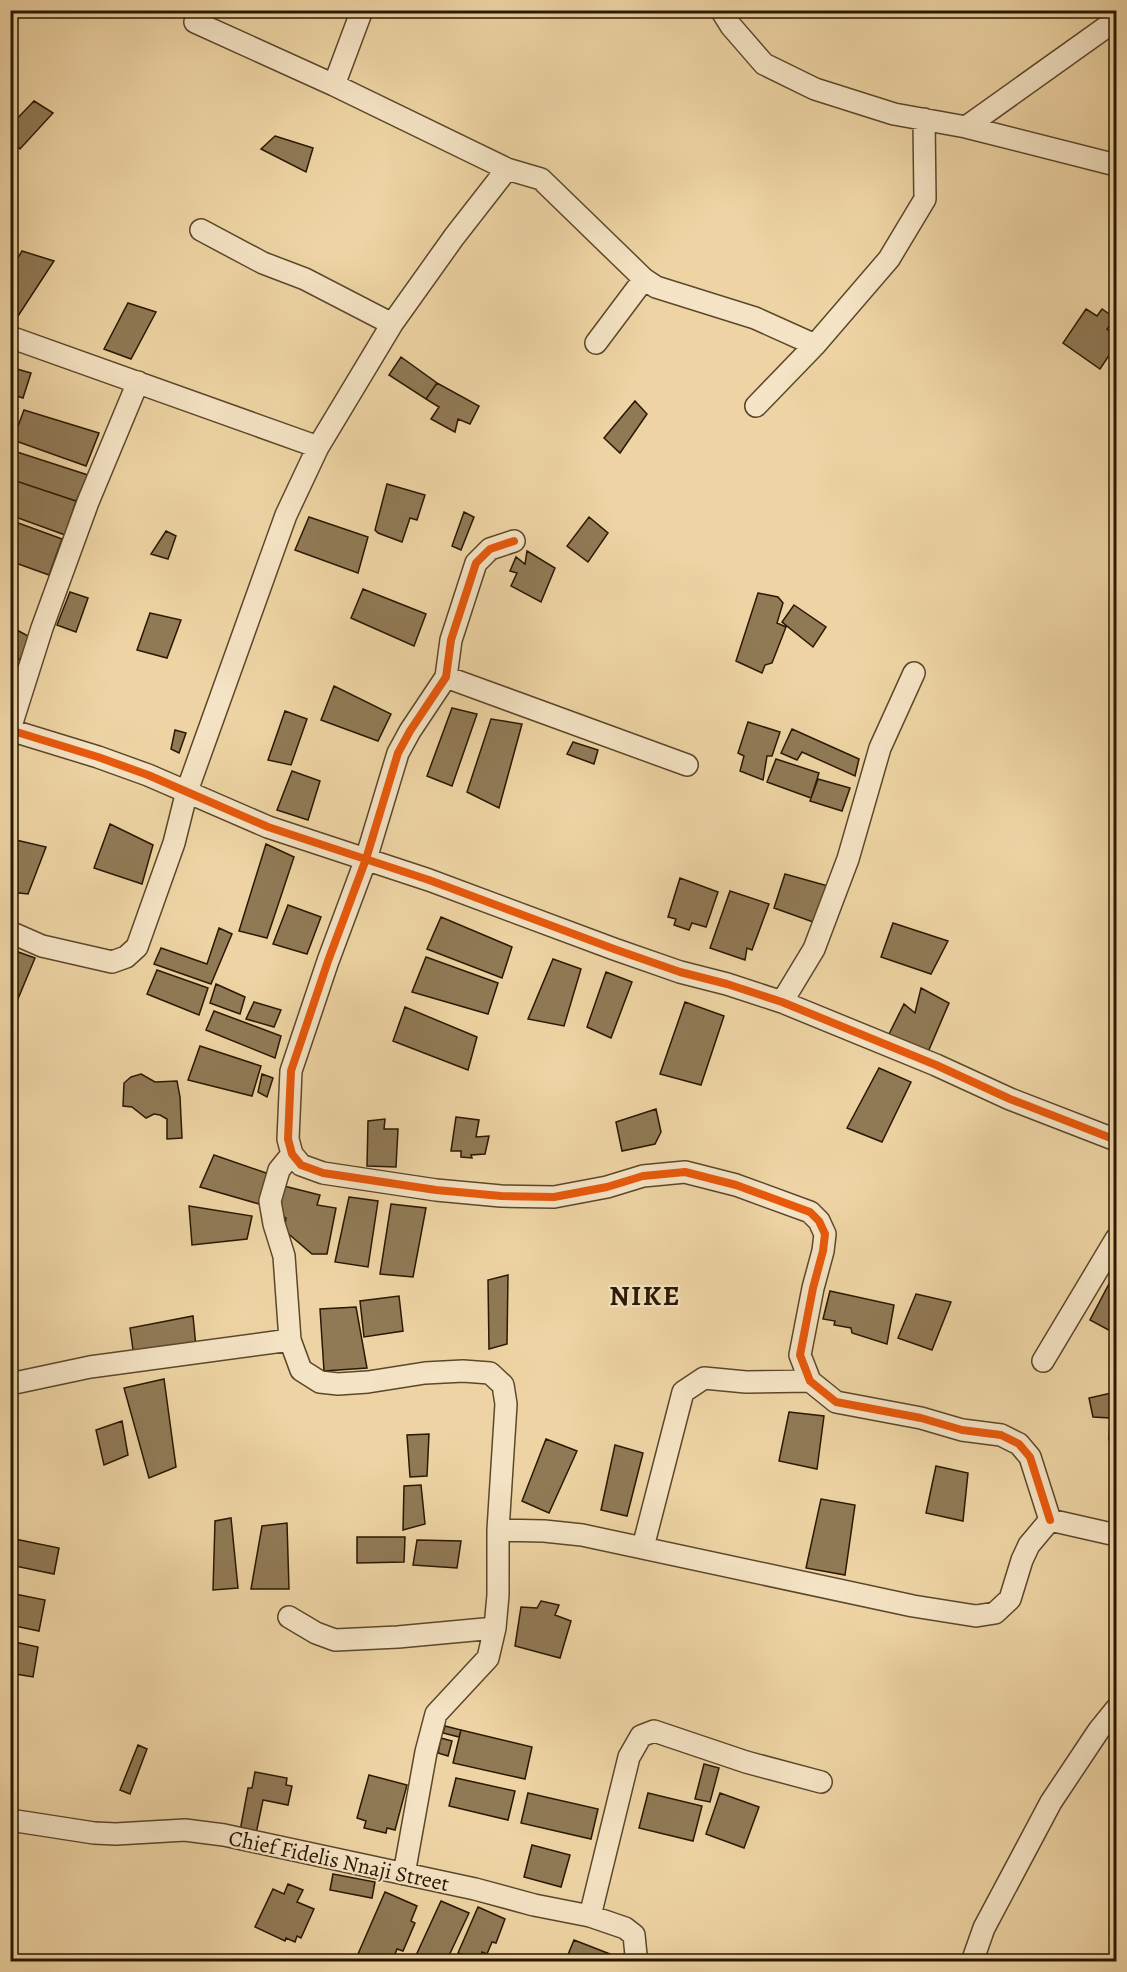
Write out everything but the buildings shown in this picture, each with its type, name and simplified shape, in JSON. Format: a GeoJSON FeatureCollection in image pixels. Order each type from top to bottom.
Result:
{"type":"FeatureCollection","features":[{"type":"Feature","properties":{"kind":"street"},"geometry":{"type":"LineString","coordinates":[[334,86],[362,10]]}},
{"type":"Feature","properties":{"kind":"street"},"geometry":{"type":"LineString","coordinates":[[721,10],[731,26],[764,64],[815,90],[894,114],[966,127],[1116,165]]}},
{"type":"Feature","properties":{"kind":"street"},"geometry":{"type":"LineString","coordinates":[[966,127],[1116,21]]}},
{"type":"Feature","properties":{"kind":"street"},"geometry":{"type":"LineString","coordinates":[[195,22],[507,168],[542,179],[644,279],[656,287],[755,318],[816,345]]}},
{"type":"Feature","properties":{"kind":"street"},"geometry":{"type":"LineString","coordinates":[[756,405],[816,345],[889,260],[925,199],[924,119]]}},
{"type":"Feature","properties":{"kind":"street"},"geometry":{"type":"LineString","coordinates":[[10,932],[42,946],[112,962],[126,957],[137,947],[174,843],[187,792],[286,515],[318,447],[392,324],[507,168]]}},
{"type":"Feature","properties":{"kind":"street"},"geometry":{"type":"LineString","coordinates":[[201,230],[262,263],[306,279],[392,324]]}},
{"type":"Feature","properties":{"kind":"street"},"geometry":{"type":"LineString","coordinates":[[596,343],[644,279]]}},
{"type":"Feature","properties":{"kind":"street"},"geometry":{"type":"LineString","coordinates":[[10,337],[318,447]]}},
{"type":"Feature","properties":{"kind":"street"},"geometry":{"type":"LineString","coordinates":[[138,382],[88,502],[42,627],[10,730],[148,775],[268,827],[429,880],[669,968],[782,1002],[874,1038],[1010,1099],[1116,1140]]}},
{"type":"Feature","properties":{"kind":"street"},"geometry":{"type":"LineString","coordinates":[[514,541],[490,549],[476,563],[451,640],[446,677],[398,753],[366,859],[324,972],[291,1071],[288,1139],[292,1154],[301,1165],[323,1173],[436,1190],[501,1196],[554,1197],[607,1187],[643,1176],[685,1172],[736,1185],[810,1212],[819,1221],[825,1234],[800,1355],[810,1381],[836,1401],[921,1418],[962,1430],[1001,1435],[1019,1444],[1030,1457],[1050,1520]]}},
{"type":"Feature","properties":{"kind":"street"},"geometry":{"type":"LineString","coordinates":[[782,1002],[814,949],[848,859],[880,748],[914,673]]}},
{"type":"Feature","properties":{"kind":"street"},"geometry":{"type":"LineString","coordinates":[[446,677],[687,765]]}},
{"type":"Feature","properties":{"kind":"street"},"geometry":{"type":"LineString","coordinates":[[292,1154],[279,1170],[270,1201],[284,1256],[290,1340],[301,1370],[320,1382],[338,1383],[368,1382],[425,1373],[463,1371],[490,1373],[503,1385],[506,1404],[498,1530],[498,1594],[495,1628],[488,1658],[436,1714],[426,1752],[404,1874]]}},
{"type":"Feature","properties":{"kind":"street"},"geometry":{"type":"LineString","coordinates":[[1043,1361],[1116,1239]]}},
{"type":"Feature","properties":{"kind":"street"},"geometry":{"type":"LineString","coordinates":[[10,1384],[90,1367],[290,1340]]}},
{"type":"Feature","properties":{"kind":"street"},"geometry":{"type":"LineString","coordinates":[[643,1547],[683,1392],[704,1378],[746,1382],[810,1381]]}},
{"type":"Feature","properties":{"kind":"street"},"geometry":{"type":"LineString","coordinates":[[498,1530],[582,1535],[913,1606],[976,1616],[995,1613],[1010,1599],[1029,1545],[1050,1520]]}},
{"type":"Feature","properties":{"kind":"street"},"geometry":{"type":"LineString","coordinates":[[1050,1520],[1116,1535]]}},
{"type":"Feature","properties":{"kind":"street"},"geometry":{"type":"LineString","coordinates":[[290,1617],[316,1633],[335,1640],[495,1628]]}},
{"type":"Feature","properties":{"kind":"street"},"geometry":{"type":"LineString","coordinates":[[972,1962],[984,1928],[1051,1802],[1099,1730],[1116,1709]]}},
{"type":"Feature","properties":{"kind":"street"},"geometry":{"type":"LineString","coordinates":[[590,1916],[629,1756],[641,1736],[654,1731],[746,1762],[822,1782]]}},
{"type":"Feature","properties":{"kind":"street","name":"Chief Fidelis Nnaji Street"},"geometry":{"type":"LineString","coordinates":[[10,1820],[94,1833],[185,1830],[224,1835],[475,1889],[534,1905],[590,1916],[625,1928],[634,1935],[636,1955],[632,1962]]}},
{"type":"Feature","properties":{"kind":"cycle path"},"geometry":{"type":"LineString","coordinates":[[514,541],[490,549],[476,563],[451,640],[446,677],[398,753],[366,859],[328,961],[291,1071],[288,1139],[292,1154],[301,1165],[323,1173],[436,1190],[501,1196],[554,1197],[607,1187],[643,1176],[685,1172],[736,1185],[810,1212],[819,1221],[825,1234],[800,1355],[810,1381],[836,1402],[921,1418],[962,1430],[1001,1435],[1019,1444],[1030,1457],[1050,1520]]}},
{"type":"Feature","properties":{"kind":"cycle path"},"geometry":{"type":"LineString","coordinates":[[10,730],[148,775],[268,827],[429,880],[614,949],[680,972],[782,1002],[936,1065],[1010,1099],[1116,1140]]}},
{"type":"Feature","properties":{"kind":"district","name":"NIKE"},"geometry":{"type":"Point","coordinates":[645,1295]}}]}
